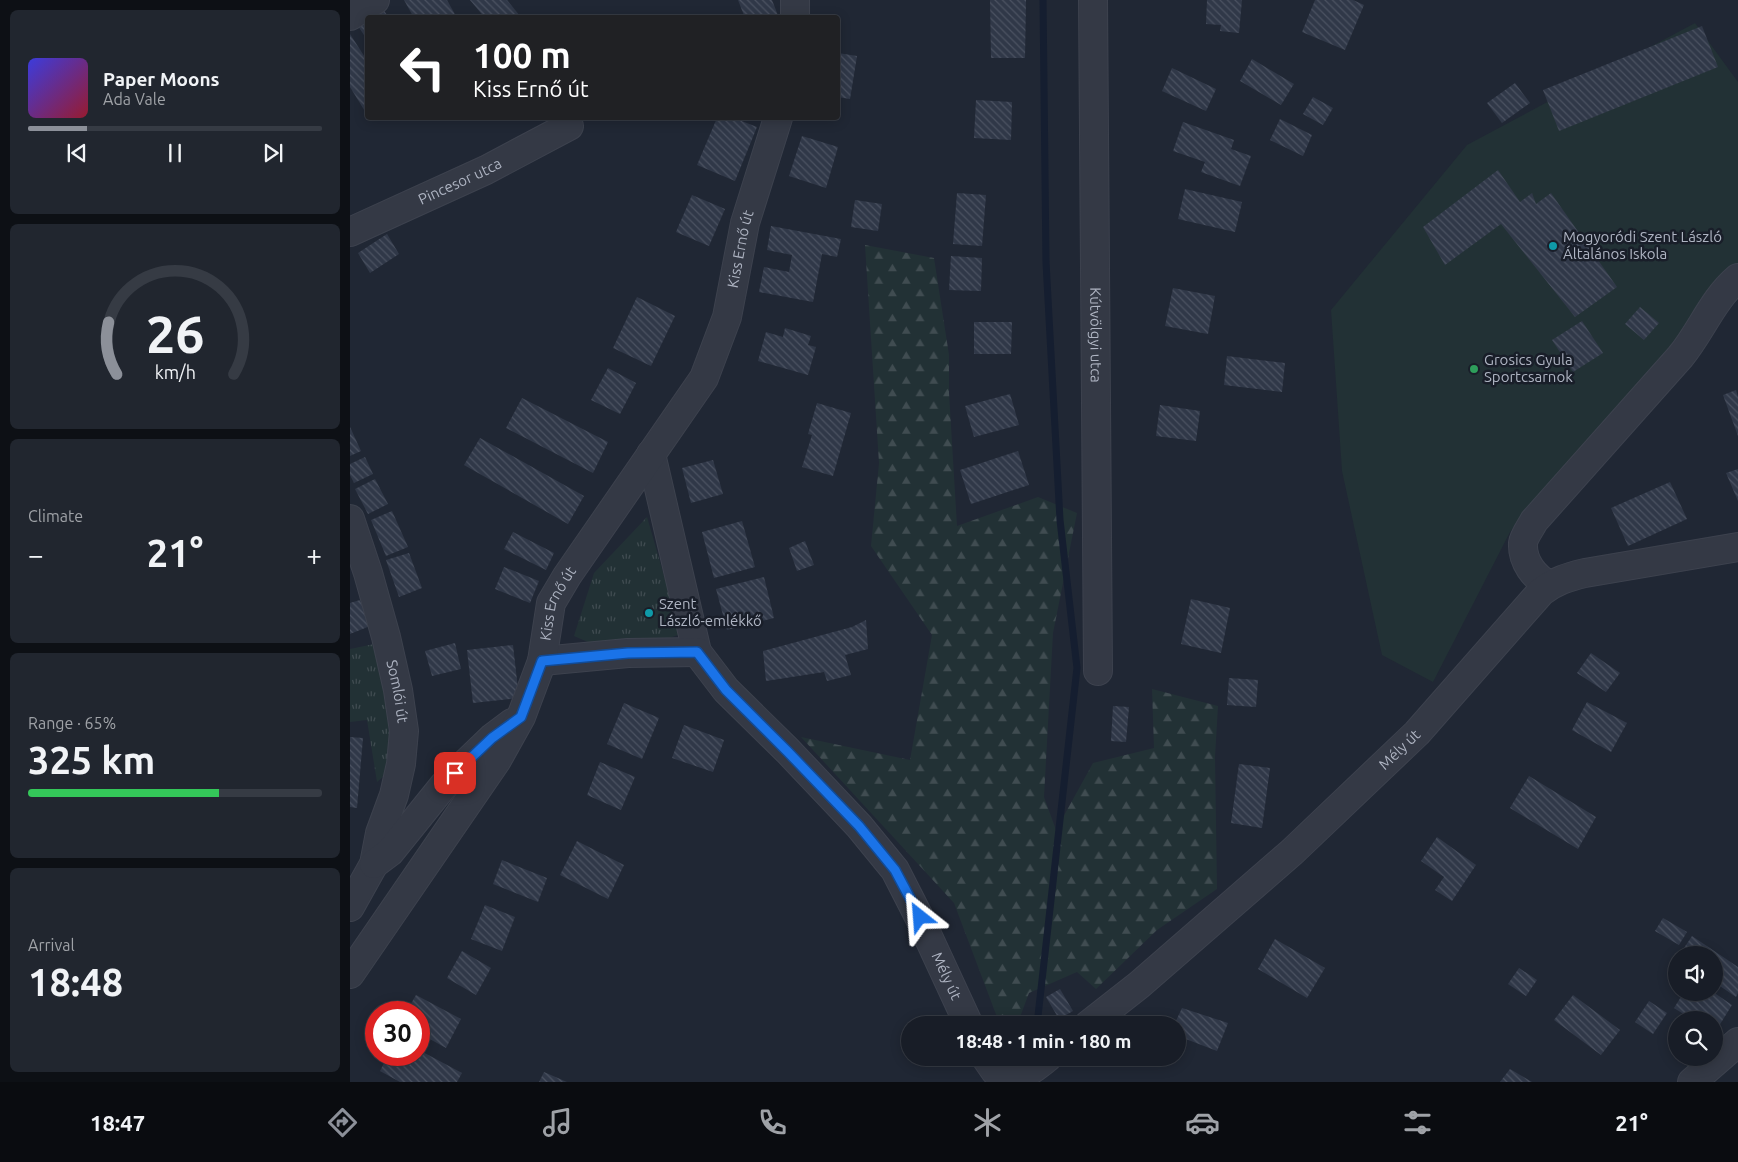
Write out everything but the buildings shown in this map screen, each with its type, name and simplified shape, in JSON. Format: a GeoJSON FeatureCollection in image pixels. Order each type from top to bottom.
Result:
{"type":"FeatureCollection","features":[{"type":"Feature","properties":{"kind":"street"},"geometry":{"type":"LineString","coordinates":[[350,16],[375,0]]}},
{"type":"Feature","properties":{"kind":"street"},"geometry":{"type":"LineString","coordinates":[[795,0],[795,15]]}},
{"type":"Feature","properties":{"kind":"street","name":"Kútvölgyi utca"},"geometry":{"type":"LineString","coordinates":[[1093,0],[1098,671]]}},
{"type":"Feature","properties":{"kind":"street","name":"Kiss Ernő út"},"geometry":{"type":"LineString","coordinates":[[697,652],[628,653],[542,661],[551,604],[567,576],[704,378],[727,317],[745,223],[777,120]]}},
{"type":"Feature","properties":{"kind":"street","name":"Pincesor utca"},"geometry":{"type":"LineString","coordinates":[[350,232],[486,170],[569,126]]}},
{"type":"Feature","properties":{"kind":"street"},"geometry":{"type":"LineString","coordinates":[[1550,585],[1540,580],[1526,560],[1523,541],[1534,521],[1692,343],[1711,308],[1726,288],[1738,278]]}},
{"type":"Feature","properties":{"kind":"street"},"geometry":{"type":"LineString","coordinates":[[651,454],[697,652]]}},
{"type":"Feature","properties":{"kind":"street","name":"Somlói út"},"geometry":{"type":"LineString","coordinates":[[350,519],[386,637],[398,690],[404,731],[401,764],[394,794],[380,833],[374,864],[350,907]]}},
{"type":"Feature","properties":{"kind":"street","name":"Mély út"},"geometry":{"type":"LineString","coordinates":[[1100,1016],[1140,985],[1292,852],[1417,733],[1541,592],[1550,585],[1561,579],[1585,573],[1738,547]]}},
{"type":"Feature","properties":{"kind":"street","name":"Mély út"},"geometry":{"type":"LineString","coordinates":[[697,652],[726,690],[859,826],[895,870],[920,917],[965,1016]]}},
{"type":"Feature","properties":{"kind":"street"},"geometry":{"type":"LineString","coordinates":[[350,974],[497,760],[521,717],[542,661]]}},
{"type":"Feature","properties":{"kind":"street","name":"Somlói út"},"geometry":{"type":"LineString","coordinates":[[374,864],[390,852],[444,785],[466,762],[492,738],[521,717]]}},
{"type":"Feature","properties":{"kind":"street"},"geometry":{"type":"LineString","coordinates":[[1692,1082],[1738,1042]]}},
{"type":"Feature","properties":{"kind":"street"},"geometry":{"type":"LineString","coordinates":[[989,1070],[1008,1074],[1026,1074],[1036,1066]]}},
{"type":"Feature","properties":{"kind":"green space"},"geometry":{"type":"Polygon","coordinates":[[[1695,23],[1738,82],[1738,278],[1510,532],[1433,682],[1382,655],[1342,471],[1331,310],[1467,145],[1695,23]]]}},
{"type":"Feature","properties":{"kind":"green space"},"geometry":{"type":"Polygon","coordinates":[[[865,245],[934,258],[949,355],[949,393],[957,526],[1038,497],[1077,513],[1053,633],[1044,797],[1056,830],[1093,763],[1154,748],[1152,689],[1218,706],[1215,757],[1217,889],[1157,930],[1096,989],[1077,972],[1029,993],[1020,1016],[997,1016],[954,903],[801,737],[910,760],[932,635],[871,546],[879,463],[865,245]]]}},
{"type":"Feature","properties":{"kind":"green space"},"geometry":{"type":"Polygon","coordinates":[[[647,517],[681,634],[618,655],[574,636],[594,573],[647,517]]]}},
{"type":"Feature","properties":{"kind":"green space"},"geometry":{"type":"Polygon","coordinates":[[[379,643],[393,768],[377,782],[367,720],[350,722],[350,649],[379,643]]]}},
{"type":"Feature","properties":{"kind":"waterway"},"geometry":{"type":"LineString","coordinates":[[1038,1016],[1077,668],[1060,520],[1046,262],[1043,0]]}},
{"type":"Feature","properties":{"kind":"place","name":"Mogyoródi Szent László Általános Iskola"},"geometry":{"type":"Point","coordinates":[1553,246]}},
{"type":"Feature","properties":{"kind":"place","name":"Grosics Gyula Sportcsarnok"},"geometry":{"type":"Point","coordinates":[1474,369]}},
{"type":"Feature","properties":{"kind":"place","name":"Szent László-emlékkő"},"geometry":{"type":"Point","coordinates":[649,613]}},
{"type":"Feature","properties":{"kind":"route"},"geometry":{"type":"LineString","coordinates":[[455,773],[492,738],[521,717],[542,661],[628,653],[697,652],[726,690],[859,826],[895,870],[920,917]]}}]}
